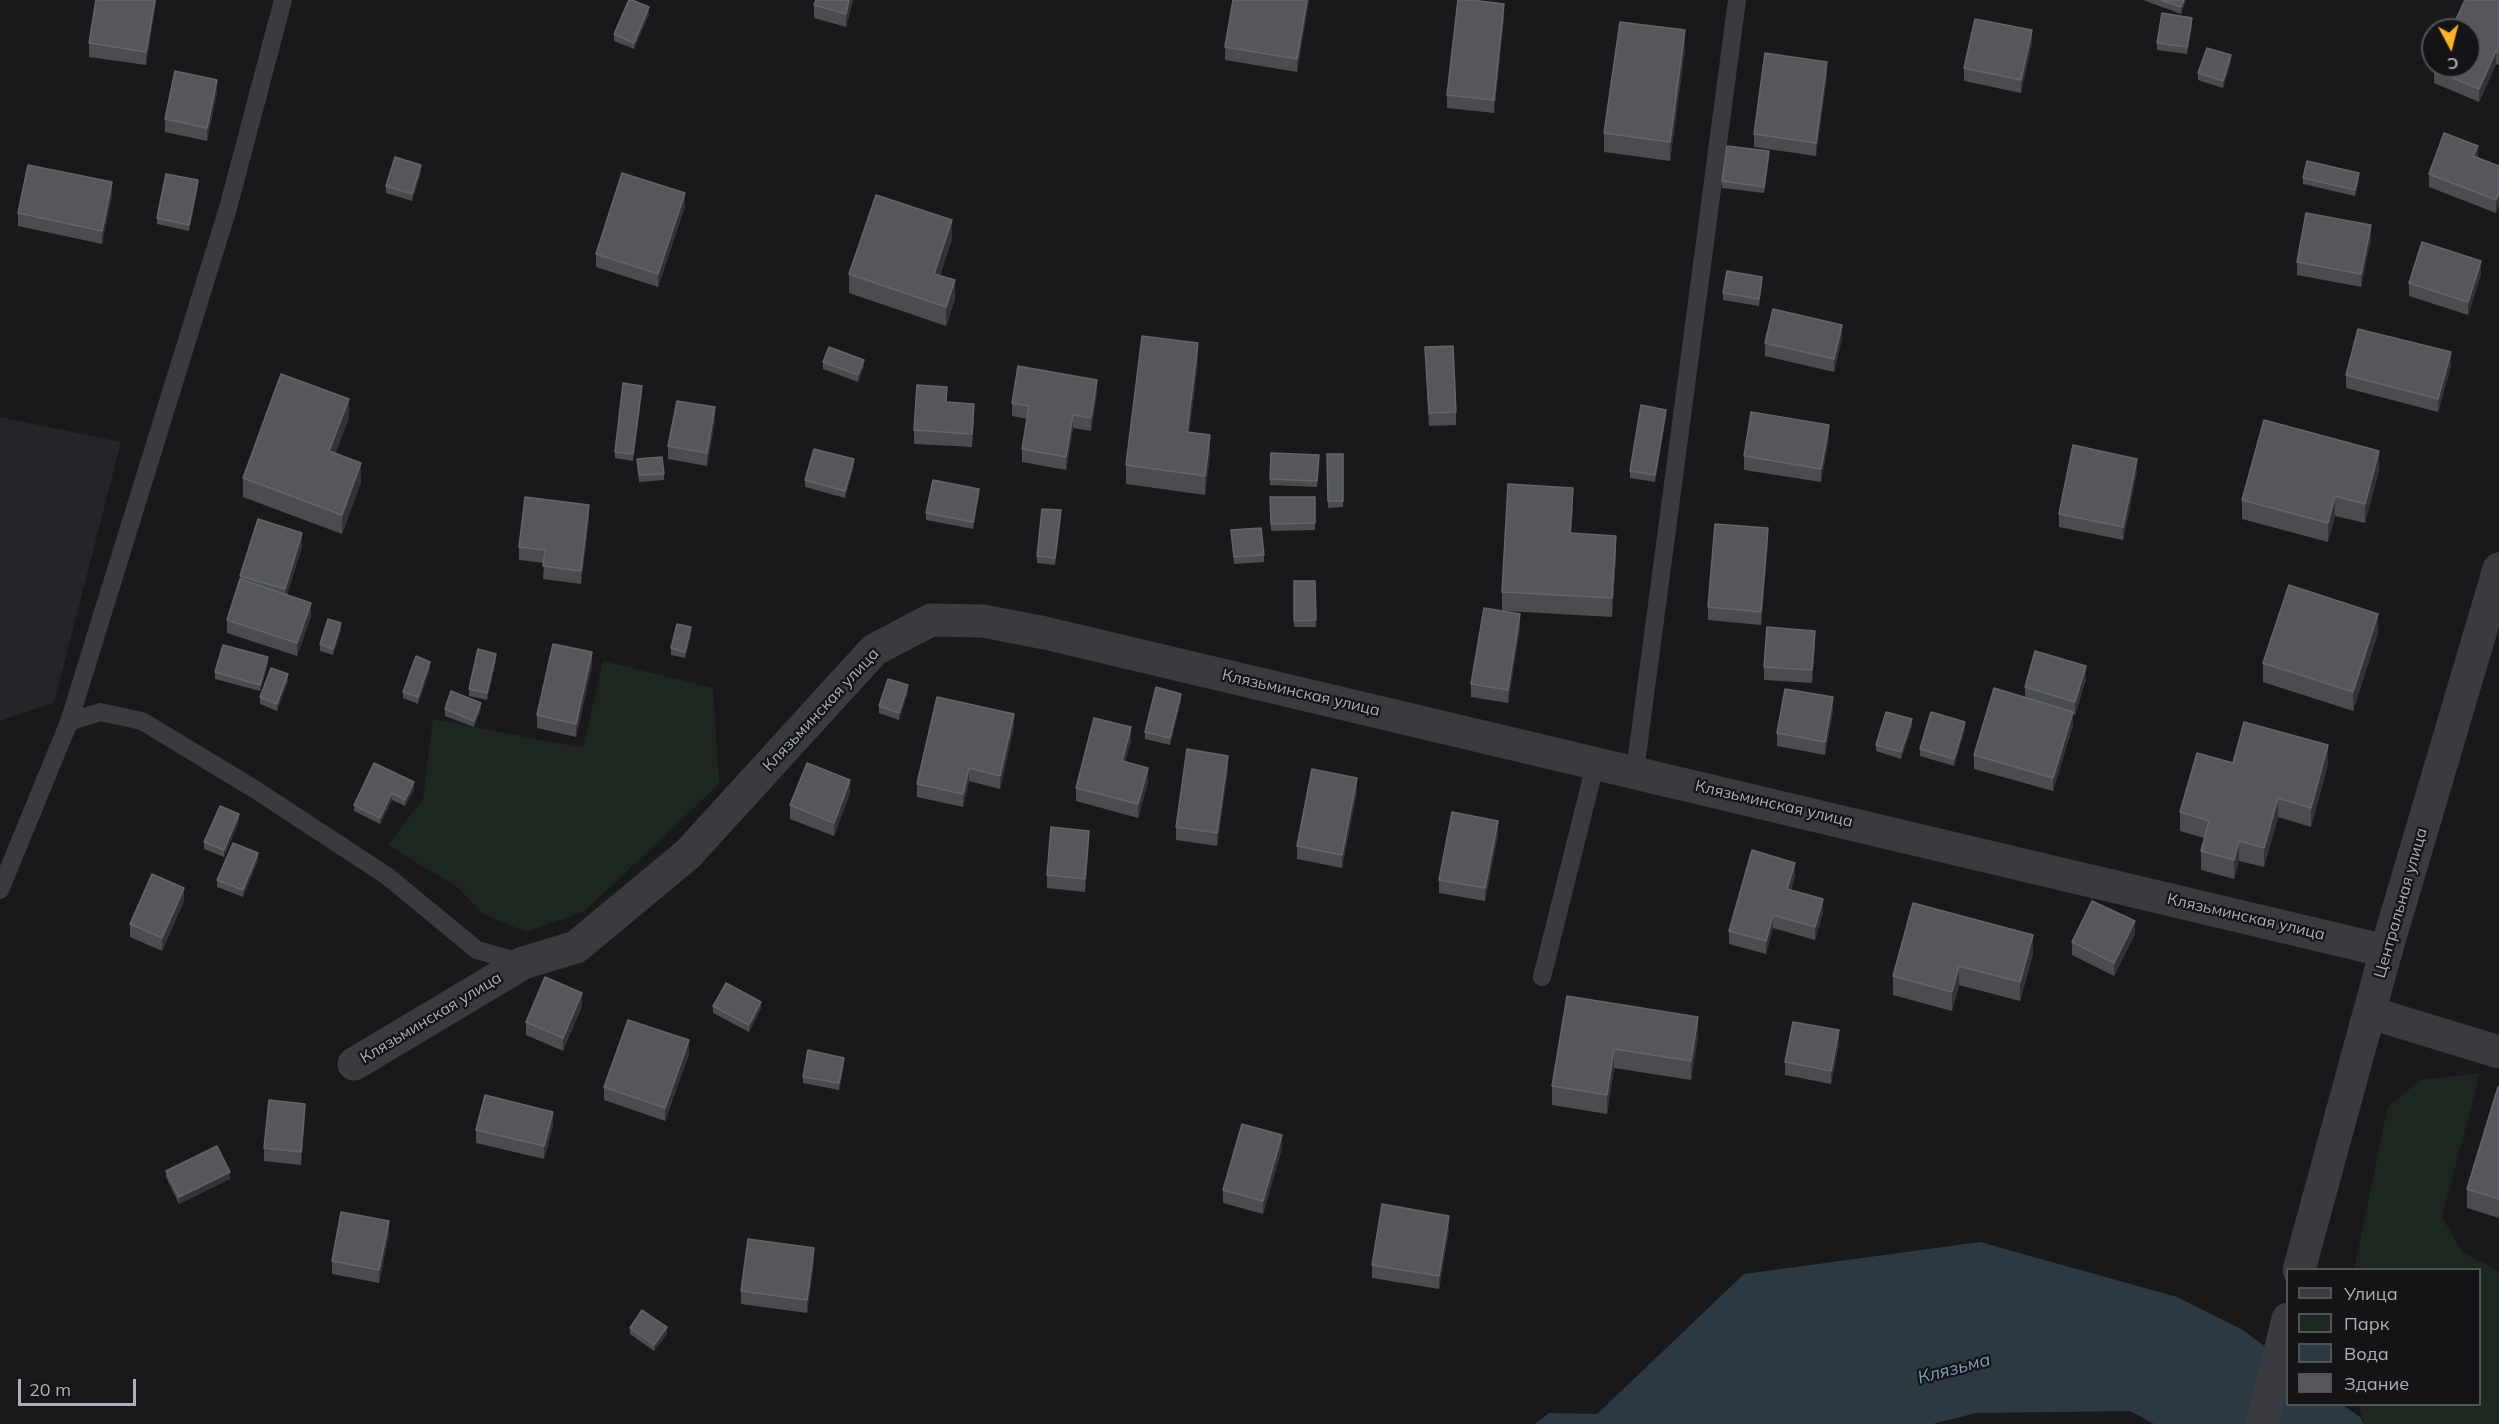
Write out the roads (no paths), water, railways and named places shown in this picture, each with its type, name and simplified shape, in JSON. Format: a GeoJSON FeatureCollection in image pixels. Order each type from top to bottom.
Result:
{"type":"FeatureCollection","features":[{"type":"Feature","properties":{"kind":"street","name":"Центральная улица"},"geometry":{"type":"LineString","coordinates":[[2303,1254],[2371,1013],[2386,951],[2499,569]]}},
{"type":"Feature","properties":{"kind":"street","name":"Клязьминская улица"},"geometry":{"type":"LineString","coordinates":[[354,1064],[523,963],[576,947],[687,854],[873,650],[931,620],[983,621],[1045,633],[1596,761],[2386,951]]}},
{"type":"Feature","properties":{"kind":"street"},"geometry":{"type":"LineString","coordinates":[[2371,1013],[2499,1052]]}},
{"type":"Feature","properties":{"kind":"street"},"geometry":{"type":"LineString","coordinates":[[2262,1424],[2286,1326]]}},
{"type":"Feature","properties":{"kind":"lane"},"geometry":{"type":"LineString","coordinates":[[0,890],[69,722],[228,208],[283,0]]}},
{"type":"Feature","properties":{"kind":"lane"},"geometry":{"type":"LineString","coordinates":[[1635,771],[1737,0]]}},
{"type":"Feature","properties":{"kind":"lane"},"geometry":{"type":"LineString","coordinates":[[69,722],[100,712],[142,721],[256,790],[387,876],[477,950],[523,963]]}},
{"type":"Feature","properties":{"kind":"lane"},"geometry":{"type":"LineString","coordinates":[[1542,977],[1596,761]]}},
{"type":"Feature","properties":{"kind":"water","name":"Клязьма"},"geometry":{"type":"Polygon","coordinates":[[[1980,1242],[2177,1297],[2243,1330],[2286,1362],[2286,1406],[2344,1406],[2360,1417],[2364,1424],[2154,1424],[2130,1411],[1976,1413],[1933,1424],[1535,1424],[1549,1413],[1597,1414],[1744,1274],[1980,1242]]]}}]}
